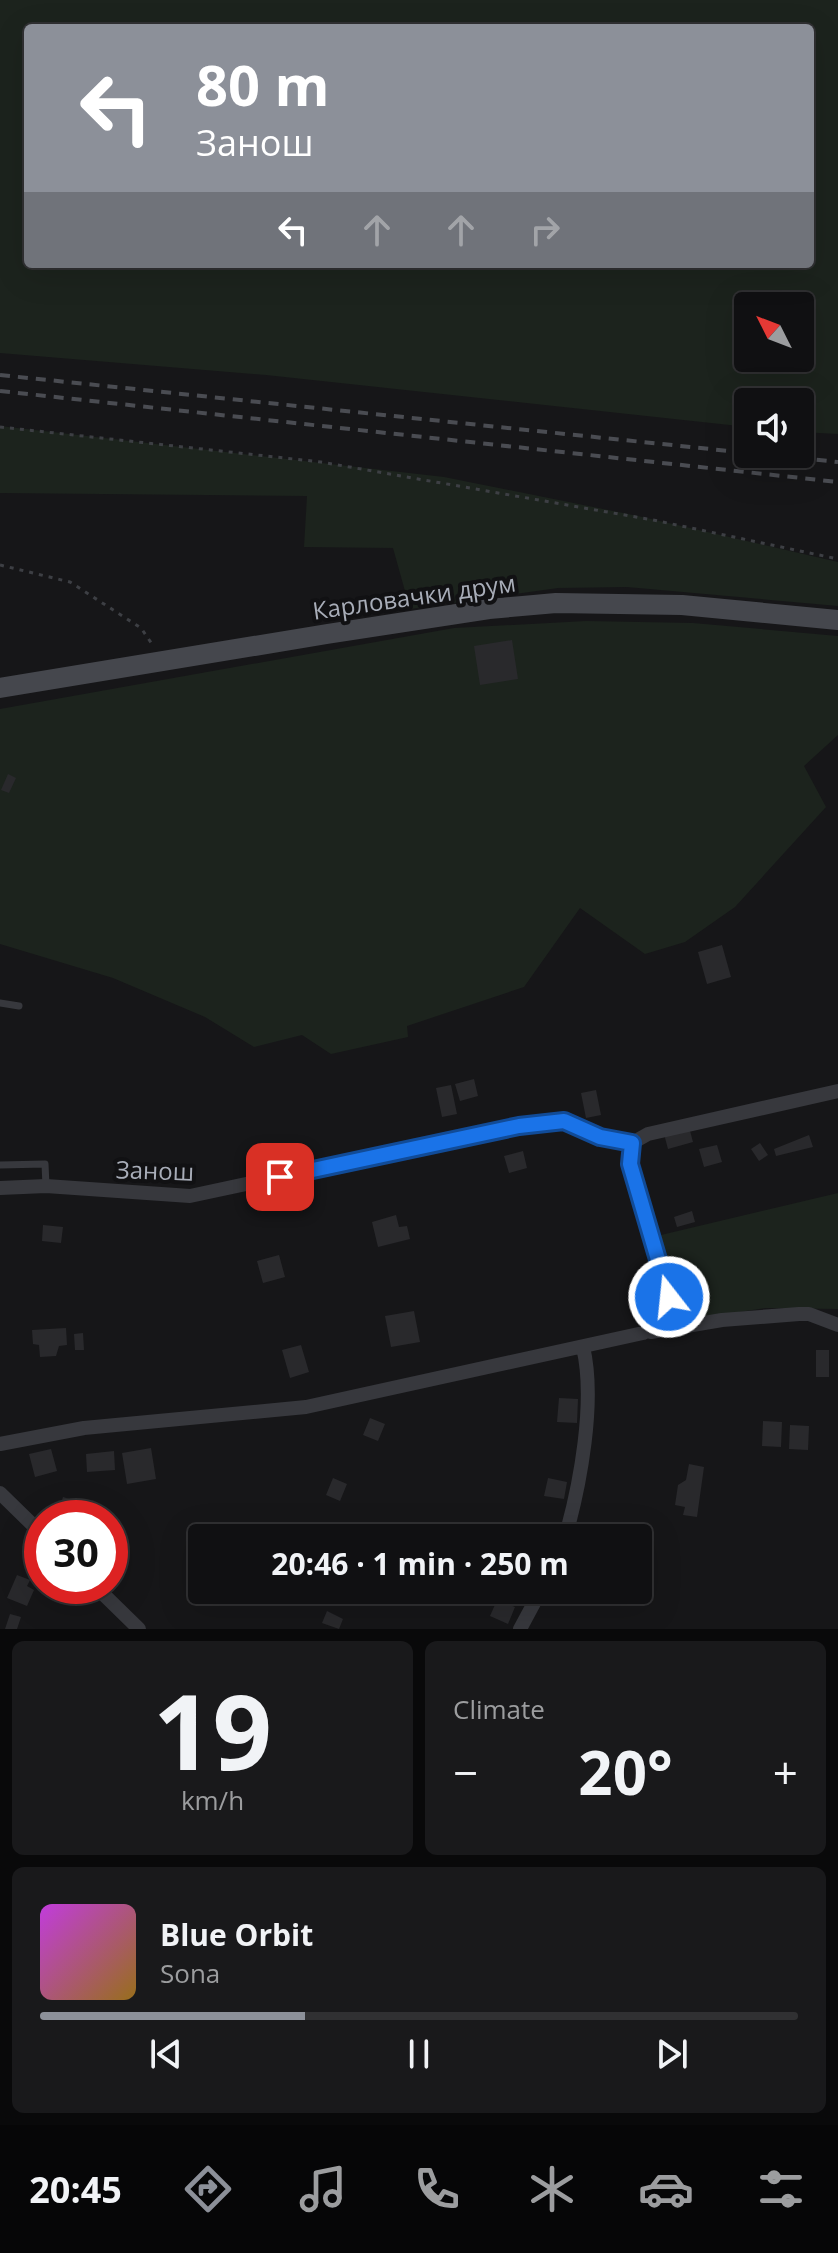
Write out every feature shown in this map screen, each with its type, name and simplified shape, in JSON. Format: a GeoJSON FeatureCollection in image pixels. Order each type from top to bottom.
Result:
{"type":"FeatureCollection","features":[{"type":"Feature","properties":{"kind":"main road","name":"Карловачки друм"},"geometry":{"type":"LineString","coordinates":[[0,688],[474,612],[556,603],[668,604],[838,620]]}},
{"type":"Feature","properties":{"kind":"street"},"geometry":{"type":"LineString","coordinates":[[643,1333],[658,1327],[667,1313],[669,1297],[630,1164],[632,1143],[648,1134],[838,1091]]}},
{"type":"Feature","properties":{"kind":"street","name":"Занош"},"geometry":{"type":"LineString","coordinates":[[0,1188],[46,1186],[190,1196],[519,1126],[564,1121],[600,1137],[632,1143]]}},
{"type":"Feature","properties":{"kind":"street"},"geometry":{"type":"LineString","coordinates":[[0,1444],[84,1428],[306,1407],[643,1333],[722,1320],[809,1314],[838,1325]]}},
{"type":"Feature","properties":{"kind":"street"},"geometry":{"type":"LineString","coordinates":[[568,1524],[580,1476],[587,1389],[583,1347]]}},
{"type":"Feature","properties":{"kind":"street"},"geometry":{"type":"LineString","coordinates":[[0,1493],[24,1516]]}},
{"type":"Feature","properties":{"kind":"street"},"geometry":{"type":"LineString","coordinates":[[113,1604],[139,1629]]}},
{"type":"Feature","properties":{"kind":"street"},"geometry":{"type":"LineString","coordinates":[[520,1629],[533,1604]]}},
{"type":"Feature","properties":{"kind":"lane"},"geometry":{"type":"LineString","coordinates":[[0,1003],[19,1006]]}},
{"type":"Feature","properties":{"kind":"lane"},"geometry":{"type":"LineString","coordinates":[[0,1165],[45,1164],[46,1186]]}},
{"type":"Feature","properties":{"kind":"path"},"geometry":{"type":"LineString","coordinates":[[0,427],[321,462],[653,520],[838,559]]}},
{"type":"Feature","properties":{"kind":"path"},"geometry":{"type":"LineString","coordinates":[[0,565],[70,582],[141,628],[163,661]]}},
{"type":"Feature","properties":{"kind":"shaded area"},"geometry":{"type":"Polygon","coordinates":[[[0,0],[838,0],[838,434],[814,433],[814,388],[734,388],[734,425],[266,375],[0,353],[0,0]]]}},
{"type":"Feature","properties":{"kind":"shaded area"},"geometry":{"type":"Polygon","coordinates":[[[0,426],[444,477],[638,516],[838,562],[838,606],[627,587],[558,588],[410,609],[393,548],[304,547],[307,496],[0,493],[0,426]]]}},
{"type":"Feature","properties":{"kind":"shaded area"},"geometry":{"type":"Polygon","coordinates":[[[586,621],[693,623],[838,636],[838,735],[804,766],[826,807],[735,907],[685,942],[645,954],[580,908],[524,987],[407,1026],[408,1037],[331,1054],[302,1035],[254,1047],[205,1017],[113,978],[0,944],[0,709],[454,628],[586,621]]]}},
{"type":"Feature","properties":{"kind":"shaded area"},"geometry":{"type":"Polygon","coordinates":[[[838,1193],[838,1309],[766,1308],[680,1321],[661,1235],[838,1193]]]}},
{"type":"Feature","properties":{"kind":"building"},"geometry":{"type":"Polygon","coordinates":[[[512,640],[518,679],[480,685],[474,646],[512,640]]]}},
{"type":"Feature","properties":{"kind":"building"},"geometry":{"type":"Polygon","coordinates":[[[8,774],[16,778],[9,793],[1,790],[8,774]]]}},
{"type":"Feature","properties":{"kind":"building"},"geometry":{"type":"Polygon","coordinates":[[[722,945],[731,977],[707,984],[698,952],[722,945]]]}},
{"type":"Feature","properties":{"kind":"building"},"geometry":{"type":"Polygon","coordinates":[[[474,1079],[478,1096],[460,1101],[455,1084],[474,1079]]]}},
{"type":"Feature","properties":{"kind":"building"},"geometry":{"type":"Polygon","coordinates":[[[451,1085],[457,1114],[442,1117],[436,1088],[451,1085]]]}},
{"type":"Feature","properties":{"kind":"building"},"geometry":{"type":"Polygon","coordinates":[[[596,1090],[601,1115],[586,1118],[581,1093],[596,1090]]]}},
{"type":"Feature","properties":{"kind":"building"},"geometry":{"type":"Polygon","coordinates":[[[689,1127],[693,1142],[668,1149],[664,1134],[689,1127]]]}},
{"type":"Feature","properties":{"kind":"building"},"geometry":{"type":"Polygon","coordinates":[[[809,1135],[813,1147],[776,1156],[774,1149],[809,1135]]]}},
{"type":"Feature","properties":{"kind":"building"},"geometry":{"type":"Polygon","coordinates":[[[760,1143],[768,1155],[759,1161],[751,1149],[760,1143]]]}},
{"type":"Feature","properties":{"kind":"building"},"geometry":{"type":"Polygon","coordinates":[[[717,1145],[722,1162],[704,1167],[699,1149],[717,1145]]]}},
{"type":"Feature","properties":{"kind":"building"},"geometry":{"type":"Polygon","coordinates":[[[523,1151],[527,1168],[509,1173],[504,1156],[523,1151]]]}},
{"type":"Feature","properties":{"kind":"building"},"geometry":{"type":"Polygon","coordinates":[[[692,1211],[695,1222],[677,1227],[674,1217],[692,1211]]]}},
{"type":"Feature","properties":{"kind":"building"},"geometry":{"type":"Polygon","coordinates":[[[396,1215],[399,1227],[407,1226],[410,1239],[378,1247],[372,1222],[396,1215]]]}},
{"type":"Feature","properties":{"kind":"building"},"geometry":{"type":"Polygon","coordinates":[[[43,1225],[63,1227],[61,1243],[42,1241],[43,1225]]]}},
{"type":"Feature","properties":{"kind":"building"},"geometry":{"type":"Polygon","coordinates":[[[279,1255],[285,1277],[263,1283],[257,1261],[279,1255]]]}},
{"type":"Feature","properties":{"kind":"building"},"geometry":{"type":"Polygon","coordinates":[[[414,1311],[420,1342],[391,1347],[385,1316],[414,1311]]]}},
{"type":"Feature","properties":{"kind":"building"},"geometry":{"type":"Polygon","coordinates":[[[66,1328],[67,1345],[59,1346],[56,1356],[40,1357],[39,1345],[33,1344],[32,1330],[66,1328]]]}},
{"type":"Feature","properties":{"kind":"building"},"geometry":{"type":"Polygon","coordinates":[[[83,1333],[84,1350],[75,1350],[74,1334],[83,1333]]]}},
{"type":"Feature","properties":{"kind":"building"},"geometry":{"type":"Polygon","coordinates":[[[301,1345],[309,1372],[290,1378],[282,1350],[301,1345]]]}},
{"type":"Feature","properties":{"kind":"building"},"geometry":{"type":"Polygon","coordinates":[[[816,1350],[829,1350],[829,1377],[816,1377],[816,1350]]]}},
{"type":"Feature","properties":{"kind":"building"},"geometry":{"type":"Polygon","coordinates":[[[559,1398],[578,1399],[577,1423],[557,1422],[559,1398]]]}},
{"type":"Feature","properties":{"kind":"building"},"geometry":{"type":"Polygon","coordinates":[[[370,1418],[385,1424],[378,1441],[363,1435],[370,1418]]]}},
{"type":"Feature","properties":{"kind":"building"},"geometry":{"type":"Polygon","coordinates":[[[763,1421],[782,1422],[781,1447],[762,1446],[763,1421]]]}},
{"type":"Feature","properties":{"kind":"building"},"geometry":{"type":"Polygon","coordinates":[[[790,1425],[809,1426],[808,1450],[789,1449],[790,1425]]]}},
{"type":"Feature","properties":{"kind":"building"},"geometry":{"type":"Polygon","coordinates":[[[151,1448],[156,1479],[127,1484],[122,1453],[151,1448]]]}},
{"type":"Feature","properties":{"kind":"building"},"geometry":{"type":"Polygon","coordinates":[[[51,1449],[57,1471],[35,1477],[29,1454],[51,1449]]]}},
{"type":"Feature","properties":{"kind":"building"},"geometry":{"type":"Polygon","coordinates":[[[114,1451],[115,1470],[87,1472],[86,1454],[114,1451]]]}},
{"type":"Feature","properties":{"kind":"building"},"geometry":{"type":"Polygon","coordinates":[[[689,1464],[704,1467],[697,1517],[683,1515],[685,1507],[675,1505],[678,1485],[686,1480],[689,1464]]]}},
{"type":"Feature","properties":{"kind":"building"},"geometry":{"type":"Polygon","coordinates":[[[333,1478],[347,1484],[340,1501],[326,1495],[333,1478]]]}},
{"type":"Feature","properties":{"kind":"building"},"geometry":{"type":"Polygon","coordinates":[[[548,1478],[567,1482],[564,1499],[544,1496],[548,1478]]]}},
{"type":"Feature","properties":{"kind":"building"},"geometry":{"type":"Polygon","coordinates":[[[17,1575],[24,1578],[24,1604],[27,1606],[7,1598],[17,1575]]]}},
{"type":"Feature","properties":{"kind":"building"},"geometry":{"type":"Polygon","coordinates":[[[495,1604],[515,1607],[508,1624],[490,1616],[495,1604]]]}},
{"type":"Feature","properties":{"kind":"building"},"geometry":{"type":"Polygon","coordinates":[[[327,1611],[343,1619],[339,1629],[322,1623],[327,1611]]]}},
{"type":"Feature","properties":{"kind":"building"},"geometry":{"type":"Polygon","coordinates":[[[10,1614],[21,1617],[17,1629],[5,1629],[10,1614]]]}},
{"type":"Feature","properties":{"kind":"railway"},"geometry":{"type":"LineString","coordinates":[[0,375],[734,452]]}},
{"type":"Feature","properties":{"kind":"railway"},"geometry":{"type":"LineString","coordinates":[[0,391],[838,482]]}},
{"type":"Feature","properties":{"kind":"railway"},"geometry":{"type":"LineString","coordinates":[[814,459],[838,462]]}},
{"type":"Feature","properties":{"kind":"route"},"geometry":{"type":"LineString","coordinates":[[280,1177],[519,1126],[571,1123],[612,1141],[632,1143],[630,1164],[669,1297]]}}]}
